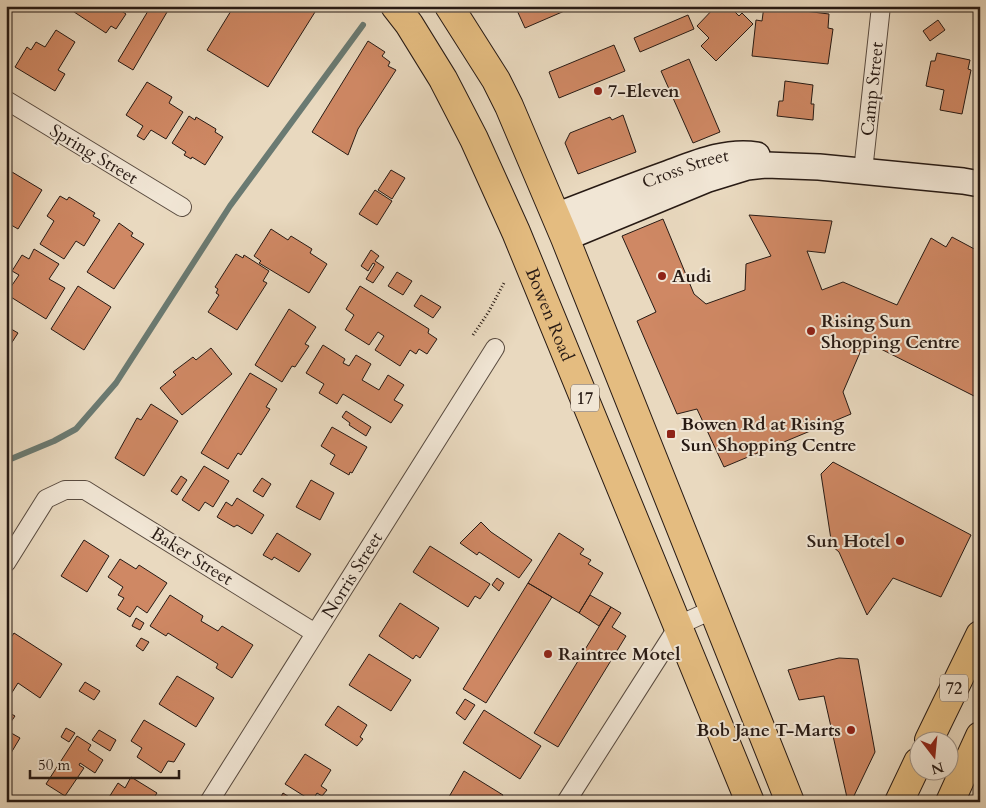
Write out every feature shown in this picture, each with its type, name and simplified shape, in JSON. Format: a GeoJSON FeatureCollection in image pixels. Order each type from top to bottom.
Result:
{"type":"FeatureCollection","features":[{"type":"Feature","properties":{"kind":"main road","name":"Bowen Road"},"geometry":{"type":"LineString","coordinates":[[394,6],[428,52],[477,144],[521,243],[750,802]]}},
{"type":"Feature","properties":{"kind":"main road","name":"17"},"geometry":{"type":"LineString","coordinates":[[449,6],[496,80],[509,106],[561,227],[791,796]]}},
{"type":"Feature","properties":{"kind":"main road","name":"Cross Street"},"geometry":{"type":"LineString","coordinates":[[561,227],[682,190],[739,169],[766,165],[819,167],[980,184]]}},
{"type":"Feature","properties":{"kind":"main road"},"geometry":{"type":"LineString","coordinates":[[521,243],[561,227]]}},
{"type":"Feature","properties":{"kind":"main road","name":"72"},"geometry":{"type":"LineString","coordinates":[[934,730],[980,635]]}},
{"type":"Feature","properties":{"kind":"main road"},"geometry":{"type":"LineString","coordinates":[[950,802],[980,736]]}},
{"type":"Feature","properties":{"kind":"main road"},"geometry":{"type":"LineString","coordinates":[[899,802],[909,780]]}},
{"type":"Feature","properties":{"kind":"street","name":"Camp Street"},"geometry":{"type":"LineString","coordinates":[[864,171],[881,6]]}},
{"type":"Feature","properties":{"kind":"street","name":"Spring Street"},"geometry":{"type":"LineString","coordinates":[[6,100],[182,207]]}},
{"type":"Feature","properties":{"kind":"street","name":"Norris Street"},"geometry":{"type":"LineString","coordinates":[[209,802],[495,348]]}},
{"type":"Feature","properties":{"kind":"street","name":"Baker Street"},"geometry":{"type":"LineString","coordinates":[[6,563],[46,499],[65,490],[85,490],[315,633]]}},
{"type":"Feature","properties":{"kind":"street"},"geometry":{"type":"LineString","coordinates":[[566,802],[679,625],[714,609]]}},
{"type":"Feature","properties":{"kind":"path"},"geometry":{"type":"LineString","coordinates":[[473,334],[488,313],[505,281]]}},
{"type":"Feature","properties":{"kind":"building"},"geometry":{"type":"Polygon","coordinates":[[[65,6],[114,6],[126,14],[116,29],[111,26],[106,33],[65,6]]]}},
{"type":"Feature","properties":{"kind":"building"},"geometry":{"type":"Polygon","coordinates":[[[151,6],[170,7],[133,70],[118,61],[151,6]]]}},
{"type":"Feature","properties":{"kind":"building"},"geometry":{"type":"Polygon","coordinates":[[[234,6],[305,6],[315,12],[268,87],[207,50],[234,6]]]}},
{"type":"Feature","properties":{"kind":"building"},"geometry":{"type":"Polygon","coordinates":[[[515,6],[576,6],[525,28],[515,6]]]}},
{"type":"Feature","properties":{"kind":"building"},"geometry":{"type":"Polygon","coordinates":[[[716,6],[722,6],[725,9],[729,6],[739,16],[742,13],[753,24],[716,61],[701,46],[709,38],[697,26],[716,6]]]}},
{"type":"Feature","properties":{"kind":"building"},"geometry":{"type":"Polygon","coordinates":[[[764,6],[829,14],[828,28],[833,29],[828,64],[752,56],[756,20],[762,21],[764,6]]]}},
{"type":"Feature","properties":{"kind":"building"},"geometry":{"type":"Polygon","coordinates":[[[688,15],[694,29],[640,52],[634,38],[688,15]]]}},
{"type":"Feature","properties":{"kind":"building"},"geometry":{"type":"Polygon","coordinates":[[[938,20],[945,30],[930,41],[923,31],[938,20]]]}},
{"type":"Feature","properties":{"kind":"building"},"geometry":{"type":"Polygon","coordinates":[[[56,30],[75,42],[58,70],[65,74],[55,91],[15,67],[27,47],[31,50],[36,42],[45,47],[56,30]]]}},
{"type":"Feature","properties":{"kind":"building"},"geometry":{"type":"Polygon","coordinates":[[[368,41],[385,52],[382,56],[390,62],[388,66],[396,70],[358,129],[348,155],[312,132],[368,41]]]}},
{"type":"Feature","properties":{"kind":"building"},"geometry":{"type":"Polygon","coordinates":[[[614,45],[625,71],[559,98],[549,72],[614,45]]]}},
{"type":"Feature","properties":{"kind":"building"},"geometry":{"type":"Polygon","coordinates":[[[937,53],[970,60],[968,69],[971,70],[962,114],[940,110],[944,90],[926,86],[931,61],[935,61],[937,53]]]}},
{"type":"Feature","properties":{"kind":"building"},"geometry":{"type":"Polygon","coordinates":[[[689,59],[720,132],[693,143],[661,71],[689,59]]]}},
{"type":"Feature","properties":{"kind":"building"},"geometry":{"type":"Polygon","coordinates":[[[785,81],[813,85],[811,104],[814,104],[813,120],[777,116],[779,101],[783,101],[785,81]]]}},
{"type":"Feature","properties":{"kind":"building"},"geometry":{"type":"Polygon","coordinates":[[[147,82],[172,97],[169,103],[183,112],[166,139],[151,130],[144,140],[137,136],[143,126],[126,115],[147,82]]]}},
{"type":"Feature","properties":{"kind":"building"},"geometry":{"type":"Polygon","coordinates":[[[623,115],[636,152],[578,174],[565,143],[570,133],[610,117],[612,120],[623,115]]]}},
{"type":"Feature","properties":{"kind":"building"},"geometry":{"type":"Polygon","coordinates":[[[189,116],[195,120],[196,117],[216,129],[215,132],[223,137],[205,165],[192,157],[191,159],[184,155],[186,152],[172,143],[189,116]]]}},
{"type":"Feature","properties":{"kind":"building"},"geometry":{"type":"Polygon","coordinates":[[[391,170],[405,178],[392,199],[378,190],[391,170]]]}},
{"type":"Feature","properties":{"kind":"building"},"geometry":{"type":"Polygon","coordinates":[[[12,172],[42,190],[18,229],[6,222],[6,182],[12,172]]]}},
{"type":"Feature","properties":{"kind":"building"},"geometry":{"type":"Polygon","coordinates":[[[375,190],[392,201],[377,225],[359,214],[375,190]]]}},
{"type":"Feature","properties":{"kind":"building"},"geometry":{"type":"Polygon","coordinates":[[[60,196],[67,200],[69,197],[95,213],[93,216],[100,220],[84,246],[76,241],[64,259],[40,244],[54,221],[47,216],[60,196]]]}},
{"type":"Feature","properties":{"kind":"building","name":"Rising Sun Shopping Centre"},"geometry":{"type":"Polygon","coordinates":[[[749,215],[832,221],[825,253],[807,251],[822,290],[843,282],[897,305],[931,238],[946,247],[952,237],[980,252],[980,399],[865,341],[843,392],[851,414],[724,467],[697,409],[677,414],[637,321],[656,312],[622,236],[663,219],[694,294],[706,304],[745,290],[746,264],[771,256],[749,215]]]}},
{"type":"Feature","properties":{"kind":"building"},"geometry":{"type":"Polygon","coordinates":[[[119,223],[133,233],[131,236],[144,244],[114,289],[87,272],[119,223]]]}},
{"type":"Feature","properties":{"kind":"building"},"geometry":{"type":"Polygon","coordinates":[[[271,229],[288,240],[291,236],[312,249],[310,253],[327,264],[309,293],[259,263],[261,261],[254,256],[271,229]]]}},
{"type":"Feature","properties":{"kind":"building"},"geometry":{"type":"Polygon","coordinates":[[[34,249],[59,264],[49,279],[65,288],[46,319],[6,294],[19,275],[12,271],[22,255],[29,259],[34,249]]]}},
{"type":"Feature","properties":{"kind":"building"},"geometry":{"type":"Polygon","coordinates":[[[371,250],[379,256],[375,261],[384,267],[373,283],[366,279],[375,264],[373,263],[368,271],[361,266],[371,250]]]}},
{"type":"Feature","properties":{"kind":"building"},"geometry":{"type":"Polygon","coordinates":[[[236,254],[243,258],[244,255],[269,271],[263,281],[267,283],[237,330],[208,312],[219,295],[216,293],[218,289],[215,287],[236,254]]]}},
{"type":"Feature","properties":{"kind":"building"},"geometry":{"type":"Polygon","coordinates":[[[397,272],[412,281],[403,295],[388,286],[397,272]]]}},
{"type":"Feature","properties":{"kind":"building"},"geometry":{"type":"Polygon","coordinates":[[[78,286],[111,307],[84,350],[51,329],[78,286]]]}},
{"type":"Feature","properties":{"kind":"building"},"geometry":{"type":"Polygon","coordinates":[[[360,286],[429,329],[428,333],[437,339],[427,354],[419,349],[416,354],[410,350],[400,366],[375,350],[384,336],[378,332],[369,345],[345,330],[354,315],[346,309],[360,286]]]}},
{"type":"Feature","properties":{"kind":"building"},"geometry":{"type":"Polygon","coordinates":[[[421,295],[441,307],[433,318],[414,306],[421,295]]]}},
{"type":"Feature","properties":{"kind":"building"},"geometry":{"type":"Polygon","coordinates":[[[289,309],[316,327],[305,344],[309,346],[295,367],[292,366],[282,382],[255,365],[289,309]]]}},
{"type":"Feature","properties":{"kind":"building"},"geometry":{"type":"Polygon","coordinates":[[[6,326],[18,333],[7,350],[6,349],[6,326]]]}},
{"type":"Feature","properties":{"kind":"building"},"geometry":{"type":"Polygon","coordinates":[[[323,345],[345,359],[343,363],[349,366],[356,355],[371,364],[362,380],[379,390],[388,375],[404,385],[394,400],[403,405],[391,423],[343,394],[337,404],[319,393],[324,384],[306,373],[323,345]]]}},
{"type":"Feature","properties":{"kind":"building"},"geometry":{"type":"Polygon","coordinates":[[[211,348],[232,374],[182,415],[160,388],[176,375],[173,372],[193,357],[196,360],[211,348]]]}},
{"type":"Feature","properties":{"kind":"building"},"geometry":{"type":"Polygon","coordinates":[[[250,373],[277,389],[266,407],[270,409],[241,455],[238,453],[228,469],[201,453],[250,373]]]}},
{"type":"Feature","properties":{"kind":"building"},"geometry":{"type":"Polygon","coordinates":[[[151,404],[178,421],[144,476],[115,458],[137,418],[141,420],[151,404]]]}},
{"type":"Feature","properties":{"kind":"building"},"geometry":{"type":"Polygon","coordinates":[[[346,411],[371,427],[366,436],[349,425],[350,423],[342,417],[346,411]]]}},
{"type":"Feature","properties":{"kind":"building"},"geometry":{"type":"Polygon","coordinates":[[[332,427],[367,447],[349,475],[330,464],[335,455],[321,446],[332,427]]]}},
{"type":"Feature","properties":{"kind":"building","name":"Sun Hotel"},"geometry":{"type":"Polygon","coordinates":[[[833,462],[971,535],[941,597],[893,578],[867,615],[839,552],[832,546],[821,474],[833,462]]]}},
{"type":"Feature","properties":{"kind":"building"},"geometry":{"type":"Polygon","coordinates":[[[204,466],[229,481],[213,507],[205,502],[199,511],[182,500],[204,466]]]}},
{"type":"Feature","properties":{"kind":"building"},"geometry":{"type":"Polygon","coordinates":[[[181,476],[187,480],[177,495],[171,491],[181,476]]]}},
{"type":"Feature","properties":{"kind":"building"},"geometry":{"type":"Polygon","coordinates":[[[262,478],[271,484],[263,497],[253,491],[262,478]]]}},
{"type":"Feature","properties":{"kind":"building"},"geometry":{"type":"Polygon","coordinates":[[[311,480],[334,493],[320,520],[296,507],[311,480]]]}},
{"type":"Feature","properties":{"kind":"building"},"geometry":{"type":"Polygon","coordinates":[[[237,498],[264,515],[252,534],[237,525],[234,527],[217,517],[226,502],[232,506],[237,498]]]}},
{"type":"Feature","properties":{"kind":"building"},"geometry":{"type":"Polygon","coordinates":[[[481,522],[491,532],[532,560],[519,578],[479,552],[477,555],[460,543],[481,522]]]}},
{"type":"Feature","properties":{"kind":"building"},"geometry":{"type":"Polygon","coordinates":[[[277,533],[311,554],[299,572],[274,557],[272,560],[263,555],[277,533]]]}},
{"type":"Feature","properties":{"kind":"building"},"geometry":{"type":"Polygon","coordinates":[[[559,533],[584,549],[580,554],[591,560],[588,564],[603,573],[579,613],[528,583],[559,533]]]}},
{"type":"Feature","properties":{"kind":"building"},"geometry":{"type":"Polygon","coordinates":[[[84,540],[109,556],[87,592],[61,576],[84,540]]]}},
{"type":"Feature","properties":{"kind":"building"},"geometry":{"type":"Polygon","coordinates":[[[430,546],[490,584],[480,599],[475,596],[468,607],[413,572],[430,546]]]}},
{"type":"Feature","properties":{"kind":"building"},"geometry":{"type":"Polygon","coordinates":[[[120,559],[136,569],[139,565],[167,583],[147,613],[137,606],[130,617],[117,609],[124,598],[118,595],[123,587],[108,577],[120,559]]]}},
{"type":"Feature","properties":{"kind":"building"},"geometry":{"type":"Polygon","coordinates":[[[497,578],[504,583],[499,591],[492,585],[497,578]]]}},
{"type":"Feature","properties":{"kind":"building"},"geometry":{"type":"Polygon","coordinates":[[[528,583],[552,597],[486,703],[463,689],[528,583]]]}},
{"type":"Feature","properties":{"kind":"building"},"geometry":{"type":"Polygon","coordinates":[[[170,595],[203,616],[201,621],[218,631],[222,626],[253,645],[232,678],[216,668],[218,664],[168,633],[166,636],[150,626],[170,595]]]}},
{"type":"Feature","properties":{"kind":"building"},"geometry":{"type":"Polygon","coordinates":[[[590,595],[611,607],[599,626],[579,613],[590,595]]]}},
{"type":"Feature","properties":{"kind":"building"},"geometry":{"type":"Polygon","coordinates":[[[400,603],[439,628],[420,658],[416,655],[413,659],[379,636],[400,603]]]}},
{"type":"Feature","properties":{"kind":"building"},"geometry":{"type":"Polygon","coordinates":[[[611,607],[621,613],[612,627],[626,636],[558,747],[534,733],[611,607]]]}},
{"type":"Feature","properties":{"kind":"building"},"geometry":{"type":"Polygon","coordinates":[[[136,618],[144,623],[140,630],[132,626],[136,618]]]}},
{"type":"Feature","properties":{"kind":"building"},"geometry":{"type":"Polygon","coordinates":[[[14,633],[62,664],[40,698],[18,683],[11,694],[6,691],[6,645],[14,633]]]}},
{"type":"Feature","properties":{"kind":"building"},"geometry":{"type":"Polygon","coordinates":[[[141,638],[149,642],[143,651],[136,646],[141,638]]]}},
{"type":"Feature","properties":{"kind":"building"},"geometry":{"type":"Polygon","coordinates":[[[369,654],[411,680],[391,711],[349,685],[369,654]]]}},
{"type":"Feature","properties":{"kind":"building"},"geometry":{"type":"Polygon","coordinates":[[[839,658],[858,659],[875,752],[851,802],[848,802],[824,696],[799,700],[788,670],[839,658]]]}},
{"type":"Feature","properties":{"kind":"building"},"geometry":{"type":"Polygon","coordinates":[[[177,676],[214,698],[196,727],[159,704],[177,676]]]}},
{"type":"Feature","properties":{"kind":"building"},"geometry":{"type":"Polygon","coordinates":[[[85,682],[100,691],[94,700],[79,691],[85,682]]]}},
{"type":"Feature","properties":{"kind":"building"},"geometry":{"type":"Polygon","coordinates":[[[465,699],[475,705],[465,720],[456,713],[465,699]]]}},
{"type":"Feature","properties":{"kind":"building"},"geometry":{"type":"Polygon","coordinates":[[[338,706],[367,725],[360,737],[363,739],[357,746],[325,725],[338,706]]]}},
{"type":"Feature","properties":{"kind":"building"},"geometry":{"type":"Polygon","coordinates":[[[484,710],[541,746],[520,779],[463,743],[484,710]]]}},
{"type":"Feature","properties":{"kind":"building"},"geometry":{"type":"Polygon","coordinates":[[[6,711],[15,716],[6,729],[6,711]]]}},
{"type":"Feature","properties":{"kind":"building"},"geometry":{"type":"Polygon","coordinates":[[[144,720],[185,744],[174,762],[168,761],[161,773],[137,757],[142,748],[131,741],[144,720]]]}},
{"type":"Feature","properties":{"kind":"building"},"geometry":{"type":"Polygon","coordinates":[[[66,728],[75,733],[69,742],[61,737],[66,728]]]}},
{"type":"Feature","properties":{"kind":"building"},"geometry":{"type":"Polygon","coordinates":[[[6,730],[20,738],[11,753],[6,750],[6,730]]]}},
{"type":"Feature","properties":{"kind":"building"},"geometry":{"type":"Polygon","coordinates":[[[99,730],[116,740],[110,751],[92,740],[99,730]]]}},
{"type":"Feature","properties":{"kind":"building"},"geometry":{"type":"Polygon","coordinates":[[[77,736],[91,745],[88,750],[103,760],[95,773],[80,763],[79,765],[84,768],[65,796],[46,784],[77,736]]]}},
{"type":"Feature","properties":{"kind":"building"},"geometry":{"type":"Polygon","coordinates":[[[305,754],[331,770],[321,786],[327,790],[322,796],[317,793],[312,801],[285,784],[305,754]]]}},
{"type":"Feature","properties":{"kind":"building"},"geometry":{"type":"Polygon","coordinates":[[[464,771],[503,795],[499,802],[446,802],[464,771]]]}},
{"type":"Feature","properties":{"kind":"building"},"geometry":{"type":"Polygon","coordinates":[[[131,777],[157,793],[151,802],[106,802],[118,783],[125,788],[131,777]]]}},
{"type":"Feature","properties":{"kind":"building"},"geometry":{"type":"Polygon","coordinates":[[[283,793],[297,802],[278,802],[283,793]]]}},
{"type":"Feature","properties":{"kind":"waterway"},"geometry":{"type":"LineString","coordinates":[[6,461],[54,441],[76,429],[116,383],[230,206],[363,25]]}},
{"type":"Feature","properties":{"kind":"place","name":"7-Eleven"},"geometry":{"type":"Point","coordinates":[598,91]}},
{"type":"Feature","properties":{"kind":"place","name":"Audi"},"geometry":{"type":"Point","coordinates":[662,276]}},
{"type":"Feature","properties":{"kind":"place","name":"Rising Sun Shopping Centre"},"geometry":{"type":"Point","coordinates":[811,331]}},
{"type":"Feature","properties":{"kind":"place","name":"Bowen Rd at Rising Sun Shopping Centre"},"geometry":{"type":"Point","coordinates":[671,434]}},
{"type":"Feature","properties":{"kind":"place","name":"Sun Hotel"},"geometry":{"type":"Point","coordinates":[900,541]}},
{"type":"Feature","properties":{"kind":"place","name":"Raintree Motel"},"geometry":{"type":"Point","coordinates":[548,654]}},
{"type":"Feature","properties":{"kind":"place","name":"Bob Jane T-Marts"},"geometry":{"type":"Point","coordinates":[851,730]}}]}
